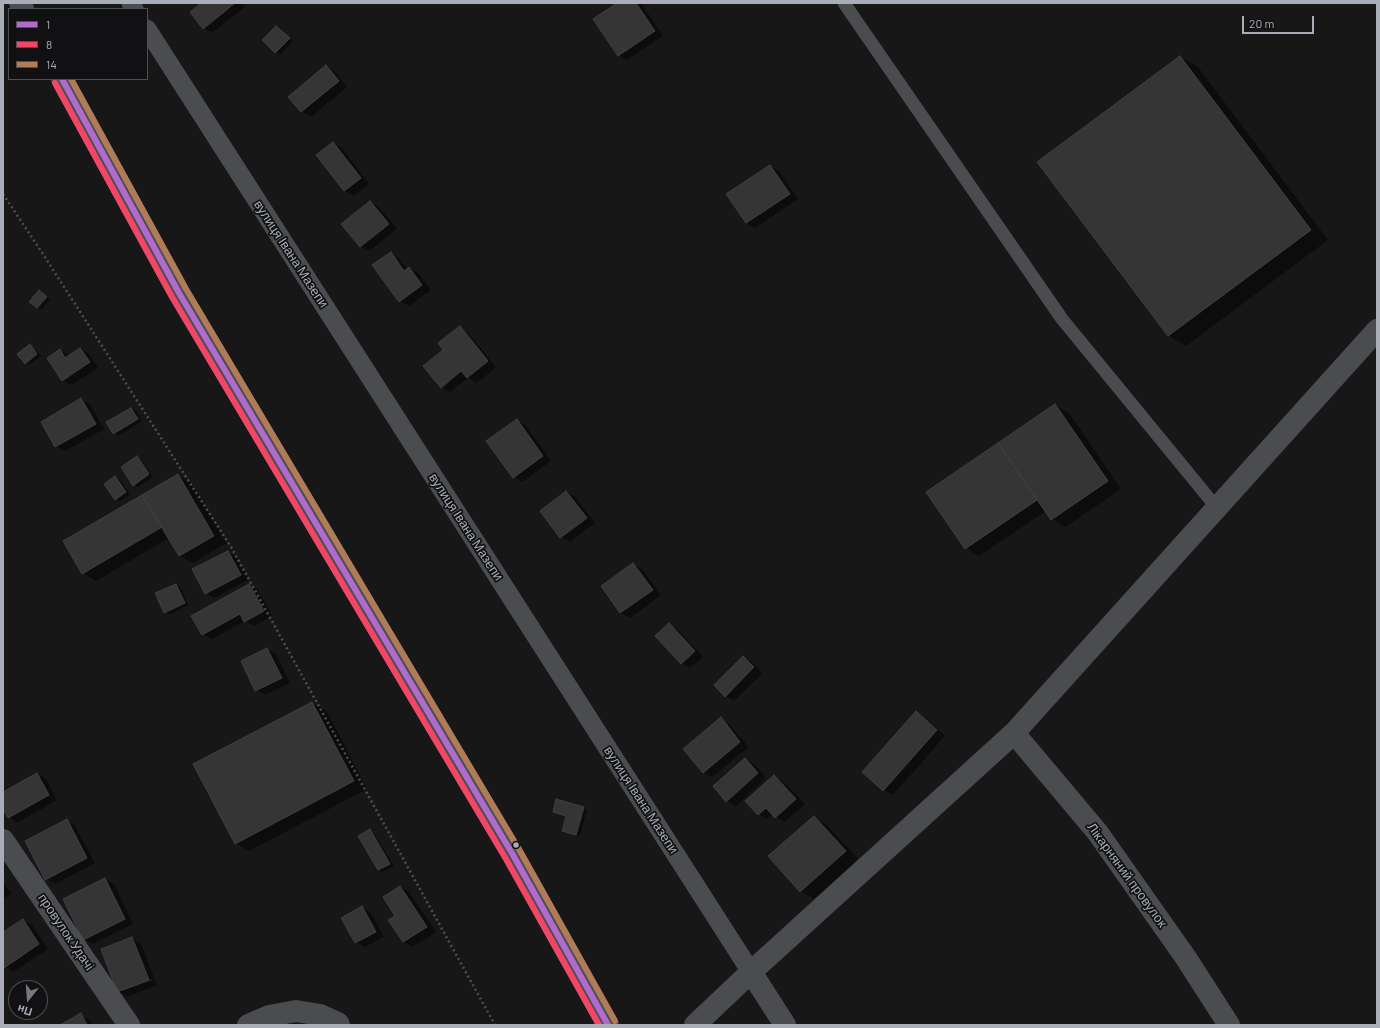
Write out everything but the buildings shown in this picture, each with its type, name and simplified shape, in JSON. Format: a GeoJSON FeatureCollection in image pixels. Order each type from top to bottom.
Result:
{"type":"FeatureCollection","features":[{"type":"Feature","properties":{"kind":"highway"},"geometry":{"type":"LineString","coordinates":[[63,80],[179,293],[513,855],[608,1025]]}},
{"type":"Feature","properties":{"kind":"street","name":"вулиця Івана Мазепи"},"geometry":{"type":"LineString","coordinates":[[148,31],[785,1025]]}},
{"type":"Feature","properties":{"kind":"street"},"geometry":{"type":"LineString","coordinates":[[695,1025],[751,972],[1014,733],[1377,330]]}},
{"type":"Feature","properties":{"kind":"street","name":"Лікарняний провулок"},"geometry":{"type":"LineString","coordinates":[[1014,733],[1098,833],[1186,958],[1229,1025]]}},
{"type":"Feature","properties":{"kind":"street","name":"провулок Удачі"},"geometry":{"type":"LineString","coordinates":[[3,840],[129,1025]]}},
{"type":"Feature","properties":{"kind":"street"},"geometry":{"type":"LineString","coordinates":[[248,1025],[269,1016],[296,1011],[320,1015],[338,1023],[339,1025]]}},
{"type":"Feature","properties":{"kind":"lane"},"geometry":{"type":"LineString","coordinates":[[844,3],[1062,319],[1217,508]]}},
{"type":"Feature","properties":{"kind":"path"},"geometry":{"type":"LineString","coordinates":[[3,194],[231,547],[495,1025]]}},
{"type":"Feature","properties":{"kind":"transit line","name":"1"},"geometry":{"type":"LineString","coordinates":[[63,80],[179,293],[513,855],[608,1025]]}},
{"type":"Feature","properties":{"kind":"transit line","name":"14"},"geometry":{"type":"LineString","coordinates":[[72,80],[186,289],[520,851],[615,1021]]}},
{"type":"Feature","properties":{"kind":"transit line","name":"8"},"geometry":{"type":"LineString","coordinates":[[55,83],[172,297],[506,859],[599,1025]]}}]}
